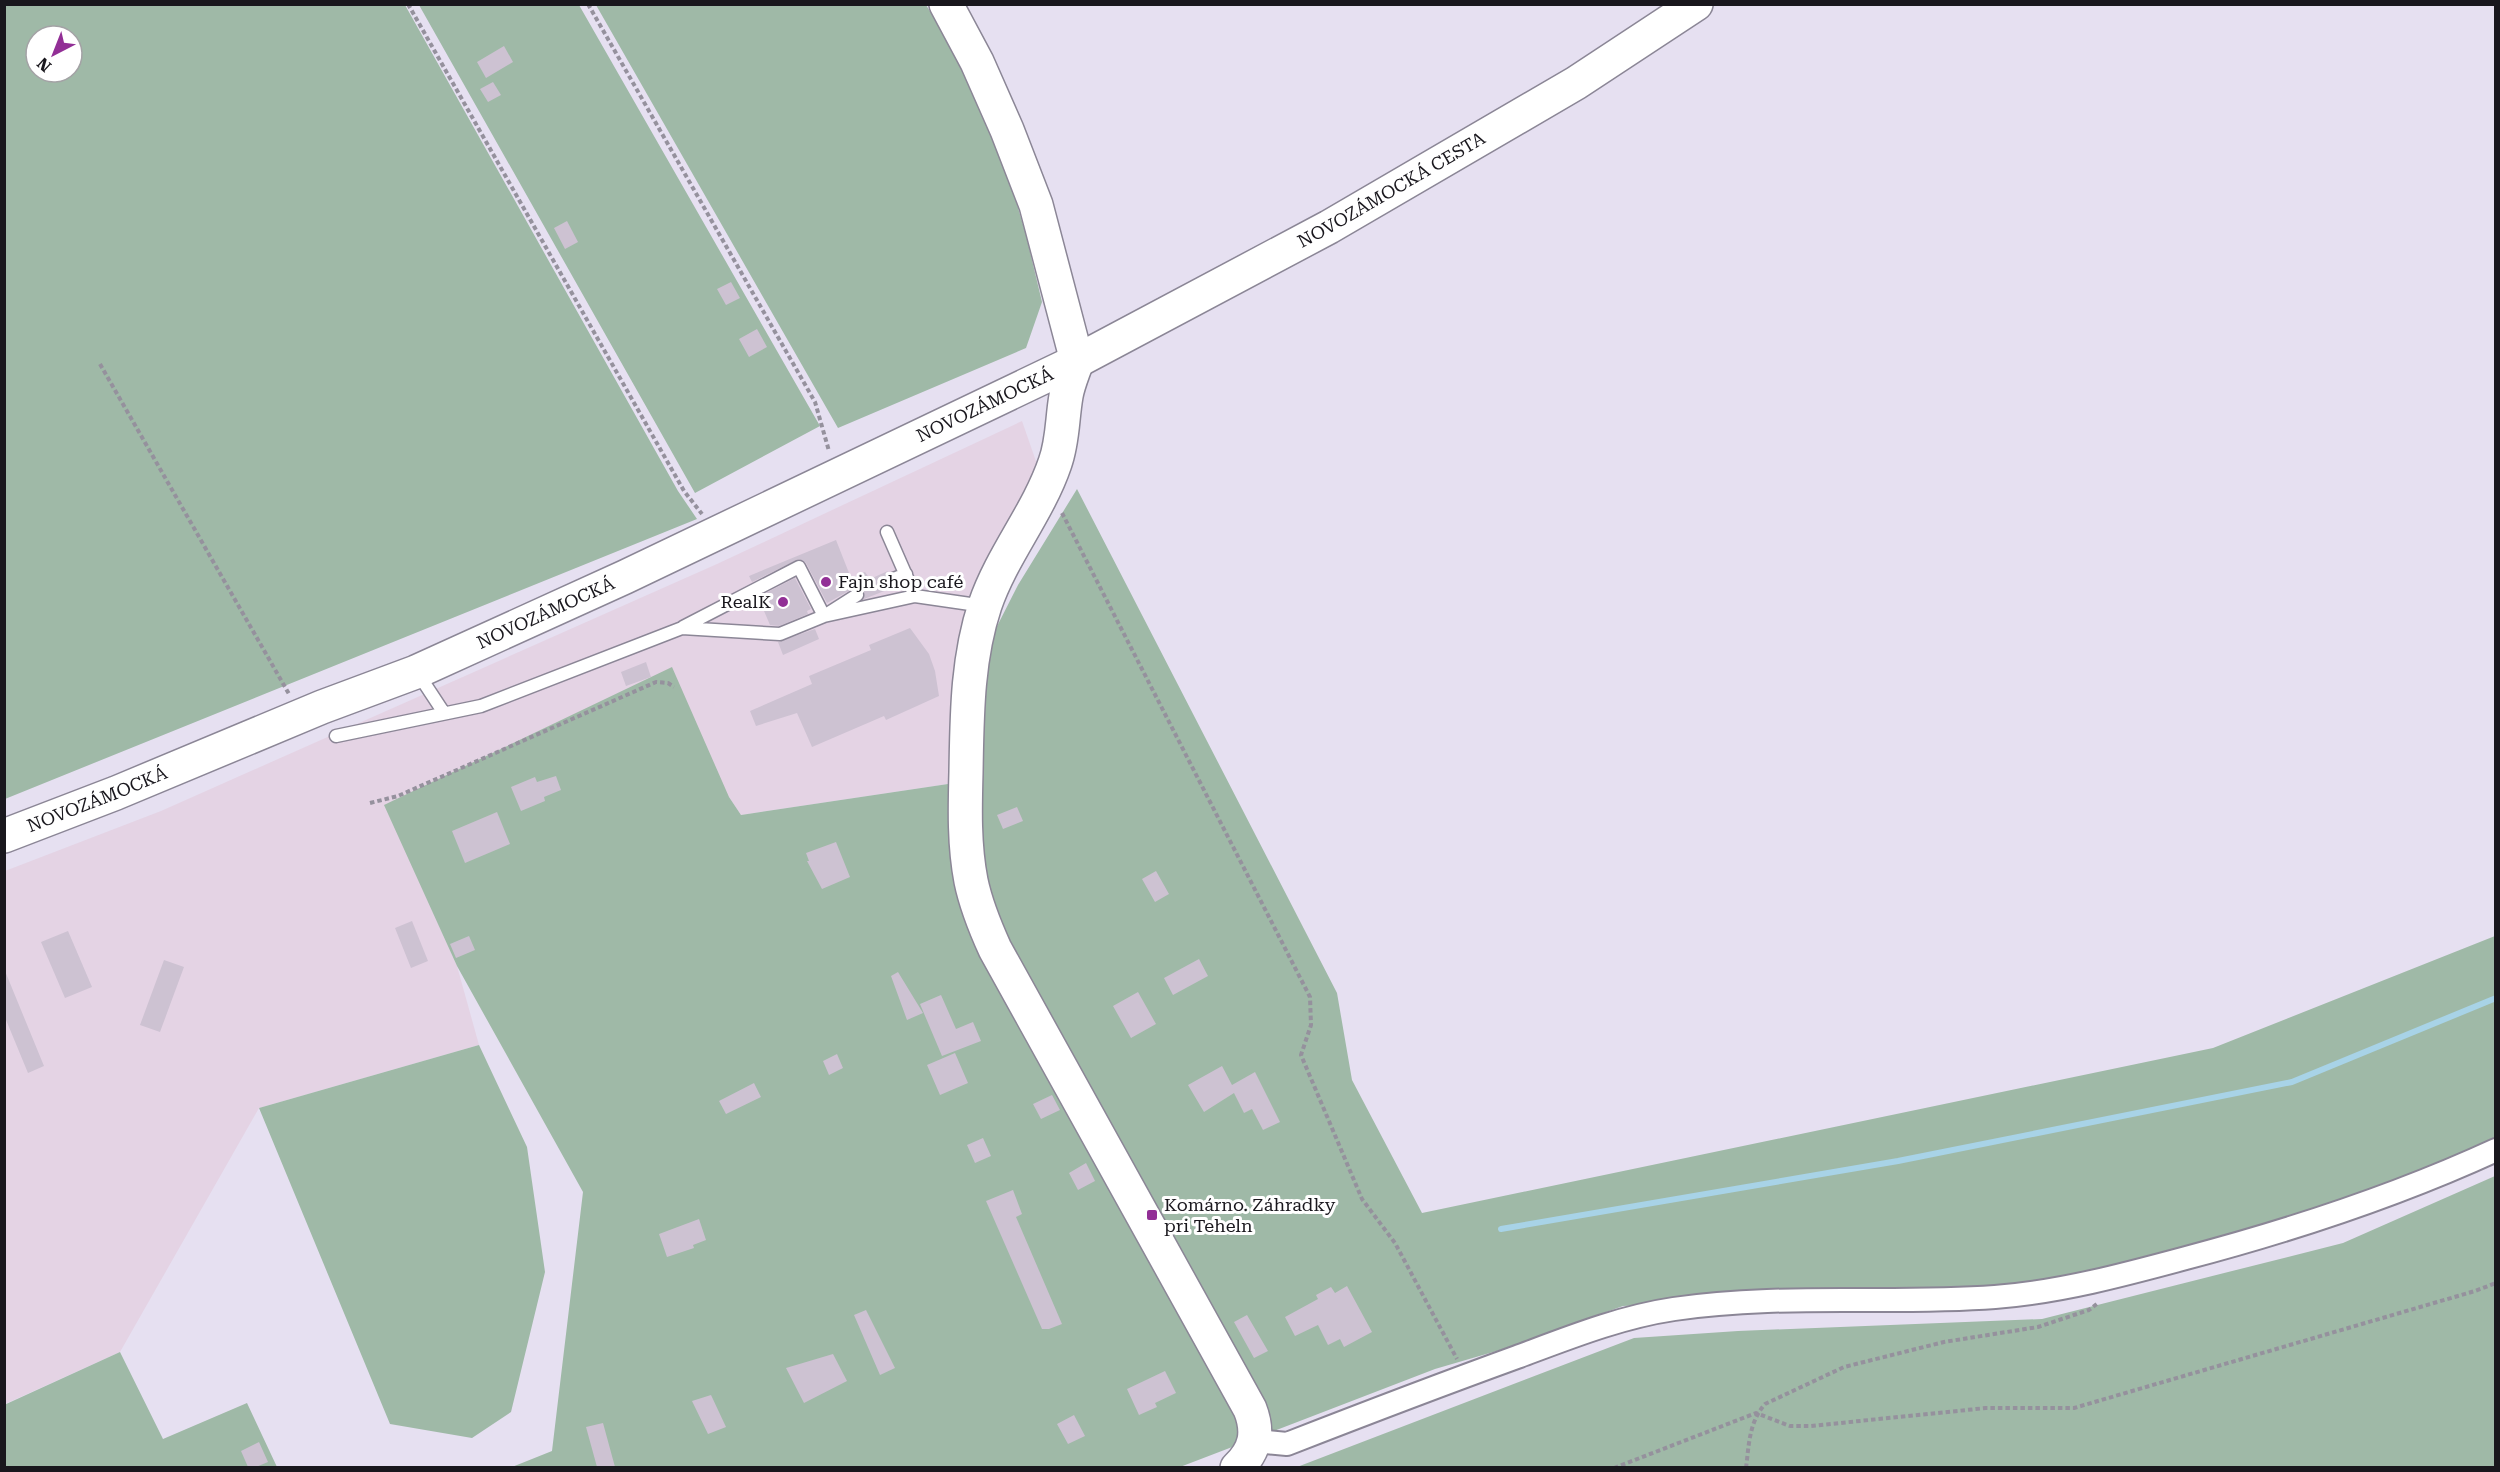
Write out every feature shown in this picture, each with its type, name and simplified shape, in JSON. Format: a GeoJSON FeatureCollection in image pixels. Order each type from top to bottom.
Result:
{"type":"FeatureCollection","features":[{"type":"Feature","properties":{"kind":"main road"},"geometry":{"type":"LineString","coordinates":[[946,4],[977,62],[1036,205],[1077,361],[1066,395],[1061,444],[1045,488],[1001,568],[985,606],[974,648],[967,706],[967,855],[976,900],[995,949],[1250,1408],[1255,1422],[1246,1454]]}},
{"type":"Feature","properties":{"kind":"main road","name":"NOVOZÁMOCKÁ CESTA"},"geometry":{"type":"LineString","coordinates":[[1077,361],[1329,227],[1576,83],[1696,4]]}},
{"type":"Feature","properties":{"kind":"main road","name":"NOVOZÁMOCKÁ"},"geometry":{"type":"LineString","coordinates":[[4,836],[416,672],[717,534],[1077,361]]}},
{"type":"Feature","properties":{"kind":"street"},"geometry":{"type":"LineString","coordinates":[[1246,1454],[1287,1444],[1466,1375],[1609,1324],[1673,1309],[1769,1301],[1995,1297],[2058,1289],[2124,1275],[2270,1236],[2467,1163],[2496,1150]]}},
{"type":"Feature","properties":{"kind":"lane"},"geometry":{"type":"LineString","coordinates":[[887,532],[915,596]]}},
{"type":"Feature","properties":{"kind":"lane"},"geometry":{"type":"LineString","coordinates":[[336,736],[481,706],[682,628],[799,567],[824,616]]}},
{"type":"Feature","properties":{"kind":"lane"},"geometry":{"type":"LineString","coordinates":[[891,580],[906,574]]}},
{"type":"Feature","properties":{"kind":"lane"},"geometry":{"type":"LineString","coordinates":[[824,616],[856,595]]}},
{"type":"Feature","properties":{"kind":"lane"},"geometry":{"type":"LineString","coordinates":[[682,628],[780,634],[824,616],[915,596],[985,606]]}},
{"type":"Feature","properties":{"kind":"lane"},"geometry":{"type":"LineString","coordinates":[[416,672],[444,713]]}},
{"type":"Feature","properties":{"kind":"path"},"geometry":{"type":"LineString","coordinates":[[408,4],[684,491],[717,534]]}},
{"type":"Feature","properties":{"kind":"path"},"geometry":{"type":"LineString","coordinates":[[588,4],[815,402],[836,478]]}},
{"type":"Feature","properties":{"kind":"path"},"geometry":{"type":"LineString","coordinates":[[100,364],[302,717]]}},
{"type":"Feature","properties":{"kind":"path"},"geometry":{"type":"LineString","coordinates":[[1045,488],[1061,512],[1310,997],[1311,1025],[1300,1055],[1362,1199],[1395,1243],[1466,1375]]}},
{"type":"Feature","properties":{"kind":"path"},"geometry":{"type":"LineString","coordinates":[[370,803],[398,796],[656,682],[668,683],[674,687]]}},
{"type":"Feature","properties":{"kind":"path"},"geometry":{"type":"LineString","coordinates":[[1614,1467],[1756,1413],[1765,1404],[1844,1367],[1944,1342],[2038,1327],[2089,1310],[2110,1294],[2124,1275]]}},
{"type":"Feature","properties":{"kind":"path"},"geometry":{"type":"LineString","coordinates":[[1756,1413],[1790,1426],[1811,1426],[1986,1408],[2074,1408],[2496,1283]]}},
{"type":"Feature","properties":{"kind":"path"},"geometry":{"type":"LineString","coordinates":[[1746,1467],[1751,1428],[1756,1413]]}},
{"type":"Feature","properties":{"kind":"shaded area"},"geometry":{"type":"Polygon","coordinates":[[[1022,421],[1038,467],[973,588],[955,652],[948,784],[741,815],[729,797],[385,805],[457,966],[479,1045],[259,1108],[120,1352],[5,1404],[5,871],[161,811],[717,564],[1022,421]]]}},
{"type":"Feature","properties":{"kind":"green space"},"geometry":{"type":"Polygon","coordinates":[[[5,4],[405,5],[678,491],[697,519],[5,799],[5,4]]]}},
{"type":"Feature","properties":{"kind":"green space"},"geometry":{"type":"Polygon","coordinates":[[[419,5],[579,5],[820,426],[695,493],[419,5]]]}},
{"type":"Feature","properties":{"kind":"green space"},"geometry":{"type":"Polygon","coordinates":[[[596,5],[926,5],[956,52],[1001,150],[1026,235],[1042,302],[1026,348],[838,428],[596,5]]]}},
{"type":"Feature","properties":{"kind":"green space"},"geometry":{"type":"Polygon","coordinates":[[[1077,489],[1337,993],[1352,1080],[1422,1213],[2213,1048],[2495,936],[2495,1141],[2308,1217],[2022,1287],[1623,1306],[1500,1350],[1435,1369],[1180,1467],[512,1467],[552,1451],[583,1192],[457,966],[384,805],[672,667],[729,797],[741,815],[948,784],[979,777],[976,707],[989,642],[1018,585],[1077,489]]]}},
{"type":"Feature","properties":{"kind":"green space"},"geometry":{"type":"Polygon","coordinates":[[[479,1045],[527,1147],[545,1272],[511,1412],[472,1438],[390,1424],[259,1108],[479,1045]]]}},
{"type":"Feature","properties":{"kind":"green space"},"geometry":{"type":"Polygon","coordinates":[[[2495,1176],[2495,1467],[1297,1467],[1634,1338],[1738,1331],[2042,1319],[2343,1243],[2495,1176]]]}},
{"type":"Feature","properties":{"kind":"green space"},"geometry":{"type":"Polygon","coordinates":[[[120,1352],[163,1439],[247,1403],[277,1467],[5,1467],[4,1405],[120,1352]]]}},
{"type":"Feature","properties":{"kind":"building"},"geometry":{"type":"Polygon","coordinates":[[[504,46],[513,62],[486,78],[477,62],[504,46]]]}},
{"type":"Feature","properties":{"kind":"building"},"geometry":{"type":"Polygon","coordinates":[[[493,82],[501,95],[488,102],[480,89],[493,82]]]}},
{"type":"Feature","properties":{"kind":"building"},"geometry":{"type":"Polygon","coordinates":[[[567,221],[578,242],[565,249],[554,228],[567,221]]]}},
{"type":"Feature","properties":{"kind":"building"},"geometry":{"type":"Polygon","coordinates":[[[731,282],[740,298],[726,305],[717,289],[731,282]]]}},
{"type":"Feature","properties":{"kind":"building"},"geometry":{"type":"Polygon","coordinates":[[[757,329],[767,347],[749,357],[739,339],[757,329]]]}},
{"type":"Feature","properties":{"kind":"building"},"geometry":{"type":"Polygon","coordinates":[[[836,540],[851,578],[865,572],[870,579],[888,571],[883,582],[886,587],[892,588],[864,599],[864,590],[856,587],[827,603],[806,563],[799,559],[752,582],[749,576],[836,540]]]}},
{"type":"Feature","properties":{"kind":"building"},"geometry":{"type":"Polygon","coordinates":[[[795,578],[811,609],[807,611],[808,614],[779,626],[770,625],[758,597],[795,578]]]}},
{"type":"Feature","properties":{"kind":"building"},"geometry":{"type":"Polygon","coordinates":[[[910,628],[929,654],[935,671],[939,696],[886,720],[884,716],[812,747],[797,713],[756,726],[750,711],[812,684],[809,676],[871,650],[869,645],[910,628]]]}},
{"type":"Feature","properties":{"kind":"building"},"geometry":{"type":"Polygon","coordinates":[[[815,629],[819,639],[783,655],[778,642],[815,629]]]}},
{"type":"Feature","properties":{"kind":"building"},"geometry":{"type":"Polygon","coordinates":[[[646,662],[651,677],[626,686],[621,672],[646,662]]]}},
{"type":"Feature","properties":{"kind":"building"},"geometry":{"type":"Polygon","coordinates":[[[556,776],[561,790],[544,797],[545,801],[521,811],[511,787],[535,777],[537,782],[556,776]]]}},
{"type":"Feature","properties":{"kind":"building"},"geometry":{"type":"Polygon","coordinates":[[[1017,807],[1023,821],[1003,829],[997,815],[1017,807]]]}},
{"type":"Feature","properties":{"kind":"building"},"geometry":{"type":"Polygon","coordinates":[[[497,812],[510,844],[465,863],[452,831],[497,812]]]}},
{"type":"Feature","properties":{"kind":"building"},"geometry":{"type":"Polygon","coordinates":[[[836,842],[850,877],[822,889],[807,861],[809,861],[806,853],[836,842]]]}},
{"type":"Feature","properties":{"kind":"building"},"geometry":{"type":"Polygon","coordinates":[[[1156,871],[1169,894],[1155,902],[1142,879],[1156,871]]]}},
{"type":"Feature","properties":{"kind":"building"},"geometry":{"type":"Polygon","coordinates":[[[412,921],[428,961],[411,968],[395,928],[412,921]]]}},
{"type":"Feature","properties":{"kind":"building"},"geometry":{"type":"Polygon","coordinates":[[[68,931],[92,987],[65,998],[41,942],[68,931]]]}},
{"type":"Feature","properties":{"kind":"building"},"geometry":{"type":"Polygon","coordinates":[[[469,936],[475,950],[456,958],[450,944],[469,936]]]}},
{"type":"Feature","properties":{"kind":"building"},"geometry":{"type":"Polygon","coordinates":[[[1199,959],[1208,976],[1173,995],[1164,978],[1199,959]]]}},
{"type":"Feature","properties":{"kind":"building"},"geometry":{"type":"Polygon","coordinates":[[[164,960],[184,967],[160,1032],[140,1025],[164,960]]]}},
{"type":"Feature","properties":{"kind":"building"},"geometry":{"type":"Polygon","coordinates":[[[5,971],[44,1066],[28,1073],[4,1015],[5,971]]]}},
{"type":"Feature","properties":{"kind":"building"},"geometry":{"type":"Polygon","coordinates":[[[898,972],[923,1013],[907,1020],[891,976],[898,972]]]}},
{"type":"Feature","properties":{"kind":"building"},"geometry":{"type":"Polygon","coordinates":[[[1138,992],[1156,1024],[1131,1038],[1113,1006],[1138,992]]]}},
{"type":"Feature","properties":{"kind":"building"},"geometry":{"type":"Polygon","coordinates":[[[941,995],[956,1029],[973,1022],[981,1041],[942,1056],[920,1004],[941,995]]]}},
{"type":"Feature","properties":{"kind":"building"},"geometry":{"type":"Polygon","coordinates":[[[955,1053],[968,1083],[940,1095],[927,1065],[955,1053]]]}},
{"type":"Feature","properties":{"kind":"building"},"geometry":{"type":"Polygon","coordinates":[[[837,1054],[843,1068],[829,1075],[823,1061],[837,1054]]]}},
{"type":"Feature","properties":{"kind":"building"},"geometry":{"type":"Polygon","coordinates":[[[1222,1066],[1232,1085],[1255,1072],[1280,1122],[1263,1130],[1252,1109],[1244,1113],[1234,1093],[1204,1112],[1188,1085],[1222,1066]]]}},
{"type":"Feature","properties":{"kind":"building"},"geometry":{"type":"Polygon","coordinates":[[[754,1083],[761,1097],[726,1114],[719,1101],[754,1083]]]}},
{"type":"Feature","properties":{"kind":"building"},"geometry":{"type":"Polygon","coordinates":[[[1052,1095],[1060,1110],[1041,1119],[1033,1104],[1052,1095]]]}},
{"type":"Feature","properties":{"kind":"building"},"geometry":{"type":"Polygon","coordinates":[[[983,1138],[991,1156],[975,1163],[967,1145],[983,1138]]]}},
{"type":"Feature","properties":{"kind":"building"},"geometry":{"type":"Polygon","coordinates":[[[1086,1163],[1095,1181],[1078,1190],[1069,1173],[1086,1163]]]}},
{"type":"Feature","properties":{"kind":"building"},"geometry":{"type":"Polygon","coordinates":[[[1013,1190],[1022,1214],[1016,1217],[1062,1324],[1049,1329],[1042,1329],[986,1201],[1013,1190]]]}},
{"type":"Feature","properties":{"kind":"building"},"geometry":{"type":"Polygon","coordinates":[[[699,1219],[706,1240],[693,1245],[694,1248],[667,1257],[659,1234],[699,1219]]]}},
{"type":"Feature","properties":{"kind":"building"},"geometry":{"type":"Polygon","coordinates":[[[1347,1286],[1372,1332],[1344,1347],[1340,1339],[1328,1345],[1318,1325],[1295,1336],[1285,1317],[1318,1299],[1316,1295],[1331,1287],[1335,1293],[1347,1286]]]}},
{"type":"Feature","properties":{"kind":"building"},"geometry":{"type":"Polygon","coordinates":[[[866,1310],[895,1368],[880,1375],[854,1315],[866,1310]]]}},
{"type":"Feature","properties":{"kind":"building"},"geometry":{"type":"Polygon","coordinates":[[[1247,1315],[1268,1351],[1254,1358],[1234,1322],[1247,1315]]]}},
{"type":"Feature","properties":{"kind":"building"},"geometry":{"type":"Polygon","coordinates":[[[833,1354],[847,1381],[804,1403],[786,1368],[833,1354]]]}},
{"type":"Feature","properties":{"kind":"building"},"geometry":{"type":"Polygon","coordinates":[[[1165,1371],[1176,1393],[1155,1403],[1157,1407],[1139,1415],[1127,1389],[1165,1371]]]}},
{"type":"Feature","properties":{"kind":"building"},"geometry":{"type":"Polygon","coordinates":[[[711,1395],[726,1427],[708,1434],[692,1401],[711,1395]]]}},
{"type":"Feature","properties":{"kind":"building"},"geometry":{"type":"Polygon","coordinates":[[[1074,1415],[1085,1436],[1068,1444],[1057,1424],[1074,1415]]]}},
{"type":"Feature","properties":{"kind":"building"},"geometry":{"type":"Polygon","coordinates":[[[603,1423],[615,1467],[597,1467],[586,1427],[603,1423]]]}},
{"type":"Feature","properties":{"kind":"building"},"geometry":{"type":"Polygon","coordinates":[[[259,1442],[268,1462],[256,1467],[248,1467],[241,1451],[259,1442]]]}},
{"type":"Feature","properties":{"kind":"waterway"},"geometry":{"type":"LineString","coordinates":[[1501,1229],[1898,1161],[2292,1082],[2496,998]]}},
{"type":"Feature","properties":{"kind":"place","name":"Fajn shop café"},"geometry":{"type":"Point","coordinates":[826,582]}},
{"type":"Feature","properties":{"kind":"place","name":"RealK"},"geometry":{"type":"Point","coordinates":[783,602]}},
{"type":"Feature","properties":{"kind":"place","name":"Komárno. Záhradky pri Teheln"},"geometry":{"type":"Point","coordinates":[1152,1215]}}]}
